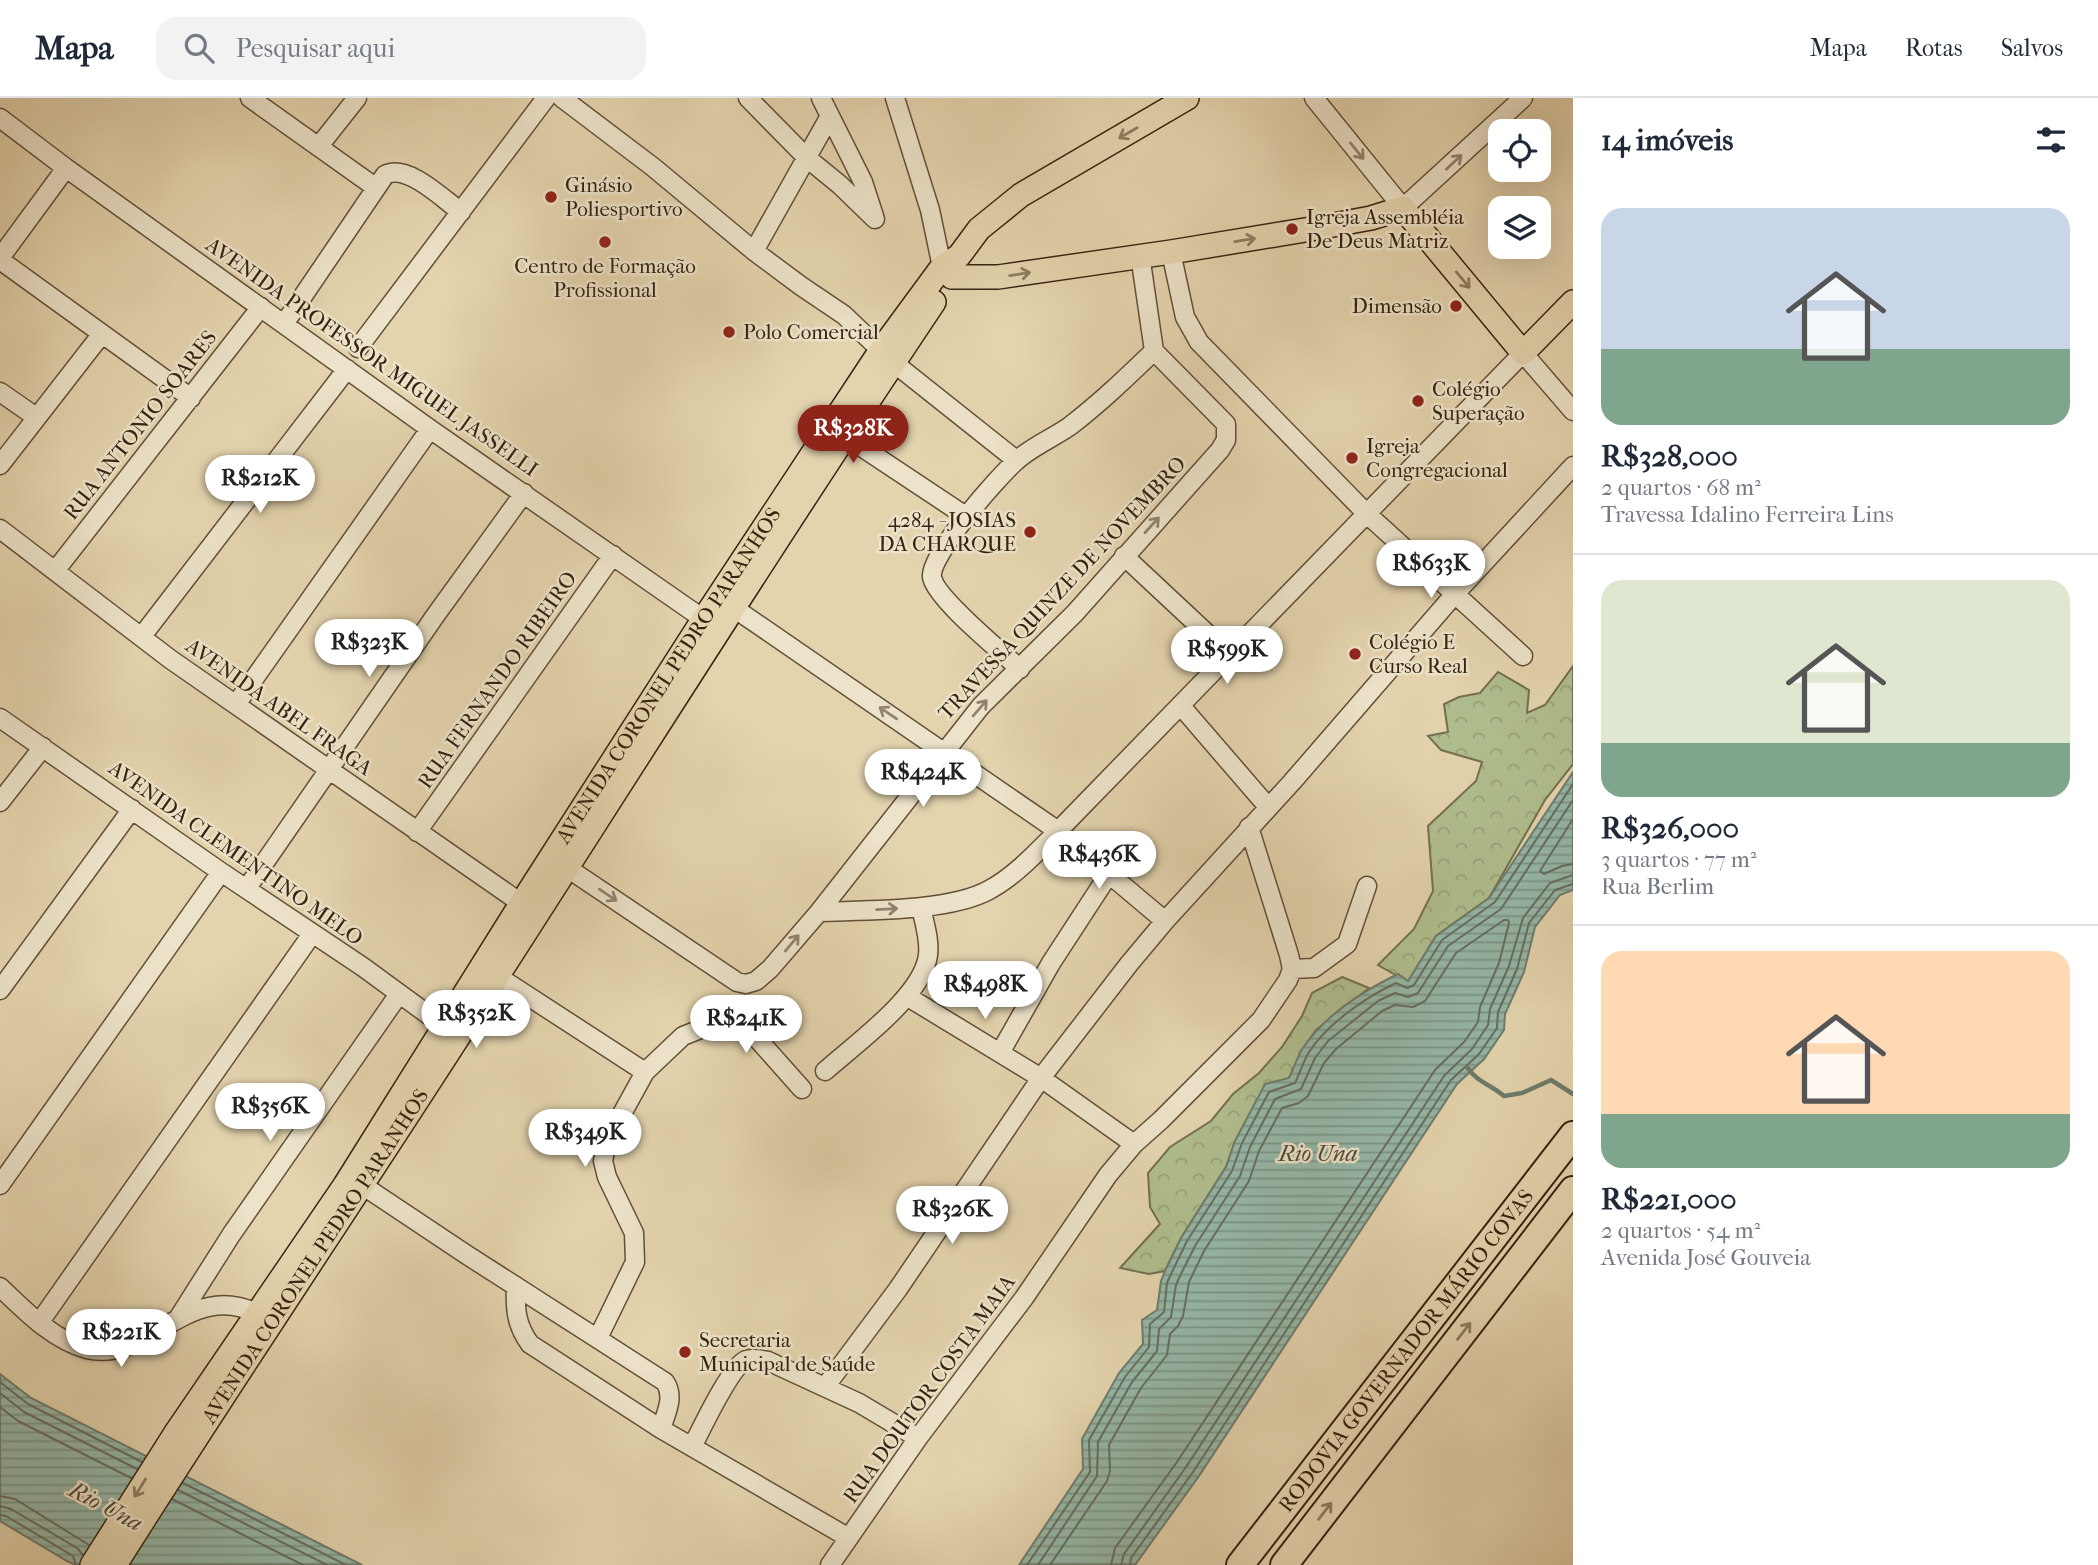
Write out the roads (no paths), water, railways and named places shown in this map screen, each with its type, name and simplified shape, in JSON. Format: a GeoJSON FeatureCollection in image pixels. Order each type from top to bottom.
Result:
{"type":"FeatureCollection","features":[{"type":"Feature","properties":{"kind":"highway","name":"RODOVIA GOVERNADOR MÁRIO COVAS"},"geometry":{"type":"LineString","coordinates":[[1240,1565],[1573,1135]]}},
{"type":"Feature","properties":{"kind":"highway","name":"RODOVIA GOVERNADOR MÁRIO COVAS"},"geometry":{"type":"LineString","coordinates":[[1284,1565],[1573,1190]]}},
{"type":"Feature","properties":{"kind":"main road","name":"AVENIDA CORONEL PEDRO PARANHOS"},"geometry":{"type":"LineString","coordinates":[[92,1565],[184,1437],[357,1181],[452,1027],[838,431],[979,229],[1021,195],[1179,100]]}},
{"type":"Feature","properties":{"kind":"main road"},"geometry":{"type":"LineString","coordinates":[[951,267],[998,277],[1317,228],[1371,218],[1404,208],[1523,353],[1573,302]]}},
{"type":"Feature","properties":{"kind":"main road","name":"AVENIDA CORONEL PEDRO PARANHOS"},"geometry":{"type":"LineString","coordinates":[[712,625],[734,608],[772,533]]}},
{"type":"Feature","properties":{"kind":"main road","name":"AVENIDA CORONEL PEDRO PARANHOS"},"geometry":{"type":"LineString","coordinates":[[115,1565],[184,1437]]}},
{"type":"Feature","properties":{"kind":"street"},"geometry":{"type":"LineString","coordinates":[[250,98],[375,187]]}},
{"type":"Feature","properties":{"kind":"street"},"geometry":{"type":"LineString","coordinates":[[319,146],[357,98]]}},
{"type":"Feature","properties":{"kind":"street"},"geometry":{"type":"LineString","coordinates":[[358,348],[546,98]]}},
{"type":"Feature","properties":{"kind":"street"},"geometry":{"type":"LineString","coordinates":[[562,98],[653,167],[754,251],[844,315],[888,356],[1016,460]]}},
{"type":"Feature","properties":{"kind":"street"},"geometry":{"type":"LineString","coordinates":[[748,98],[807,158],[875,219],[863,182],[821,98]]}},
{"type":"Feature","properties":{"kind":"street"},"geometry":{"type":"LineString","coordinates":[[895,98],[951,267]]}},
{"type":"Feature","properties":{"kind":"street"},"geometry":{"type":"LineString","coordinates":[[1314,98],[1404,208],[1523,98]]}},
{"type":"Feature","properties":{"kind":"street"},"geometry":{"type":"LineString","coordinates":[[754,251],[830,116]]}},
{"type":"Feature","properties":{"kind":"street","name":"AVENIDA PROFESSOR MIGUEL JASSELLI"},"geometry":{"type":"LineString","coordinates":[[0,118],[430,429],[712,625]]}},
{"type":"Feature","properties":{"kind":"street"},"geometry":{"type":"LineString","coordinates":[[66,168],[0,259],[191,398]]}},
{"type":"Feature","properties":{"kind":"street"},"geometry":{"type":"LineString","coordinates":[[284,324],[375,187],[391,172],[409,174],[461,212]]}},
{"type":"Feature","properties":{"kind":"street"},"geometry":{"type":"LineString","coordinates":[[1171,252],[1185,317],[1199,342],[1367,514],[1523,656]]}},
{"type":"Feature","properties":{"kind":"street"},"geometry":{"type":"LineString","coordinates":[[1020,668],[943,598],[932,577],[933,566],[939,552],[1016,460],[1069,426],[1097,404],[1154,351],[1140,255]]}},
{"type":"Feature","properties":{"kind":"street","name":"RUA ANTONIO SOARES"},"geometry":{"type":"LineString","coordinates":[[55,570],[261,307]]}},
{"type":"Feature","properties":{"kind":"street"},"geometry":{"type":"LineString","coordinates":[[0,465],[101,335]]}},
{"type":"Feature","properties":{"kind":"street","name":"TRAVESSA QUINZE DE NOVEMBRO"},"geometry":{"type":"LineString","coordinates":[[559,862],[737,982],[746,984],[756,981],[770,969],[981,706],[1075,613],[1220,450],[1226,440],[1226,424],[1154,351]]}},
{"type":"Feature","properties":{"kind":"street"},"geometry":{"type":"LineString","coordinates":[[818,912],[921,907],[986,892],[1018,870],[1058,831],[1523,353],[1573,411]]}},
{"type":"Feature","properties":{"kind":"street"},"geometry":{"type":"LineString","coordinates":[[142,636],[347,369]]}},
{"type":"Feature","properties":{"kind":"street"},"geometry":{"type":"LineString","coordinates":[[0,391],[36,417]]}},
{"type":"Feature","properties":{"kind":"street"},"geometry":{"type":"LineString","coordinates":[[237,703],[430,429]]}},
{"type":"Feature","properties":{"kind":"street"},"geometry":{"type":"LineString","coordinates":[[838,431],[967,517]]}},
{"type":"Feature","properties":{"kind":"street"},"geometry":{"type":"LineString","coordinates":[[825,1387],[898,1289],[1041,1078],[1165,921],[1454,596],[1573,467]]}},
{"type":"Feature","properties":{"kind":"street"},"geometry":{"type":"LineString","coordinates":[[247,888],[524,493]]}},
{"type":"Feature","properties":{"kind":"street","name":"AVENIDA ABEL FRAGA"},"geometry":{"type":"LineString","coordinates":[[0,529],[170,659],[237,703],[328,770],[529,909]]}},
{"type":"Feature","properties":{"kind":"street","name":"RUA FERNANDO RIBEIRO"},"geometry":{"type":"LineString","coordinates":[[417,832],[613,555]]}},
{"type":"Feature","properties":{"kind":"street"},"geometry":{"type":"LineString","coordinates":[[1124,556],[1230,655]]}},
{"type":"Feature","properties":{"kind":"street"},"geometry":{"type":"LineString","coordinates":[[734,608],[1058,831],[1165,921]]}},
{"type":"Feature","properties":{"kind":"street"},"geometry":{"type":"LineString","coordinates":[[1181,706],[1268,807]]}},
{"type":"Feature","properties":{"kind":"street","name":"AVENIDA CLEMENTINO MELO"},"geometry":{"type":"LineString","coordinates":[[0,718],[399,995],[452,1027]]}},
{"type":"Feature","properties":{"kind":"street"},"geometry":{"type":"LineString","coordinates":[[0,803],[43,747]]}},
{"type":"Feature","properties":{"kind":"street"},"geometry":{"type":"LineString","coordinates":[[0,990],[132,809]]}},
{"type":"Feature","properties":{"kind":"street"},"geometry":{"type":"LineString","coordinates":[[1249,827],[1292,969],[1314,968],[1346,944],[1367,886]]}},
{"type":"Feature","properties":{"kind":"street"},"geometry":{"type":"LineString","coordinates":[[0,1185],[221,872]]}},
{"type":"Feature","properties":{"kind":"street"},"geometry":{"type":"LineString","coordinates":[[1000,1053],[1051,963],[1109,874]]}},
{"type":"Feature","properties":{"kind":"street"},"geometry":{"type":"LineString","coordinates":[[825,1071],[908,996],[923,972],[928,956],[928,943],[921,907]]}},
{"type":"Feature","properties":{"kind":"street"},"geometry":{"type":"LineString","coordinates":[[39,1322],[312,934]]}},
{"type":"Feature","properties":{"kind":"street","name":"RUA DOUTOR COSTA MAIA"},"geometry":{"type":"LineString","coordinates":[[830,1565],[918,1438],[1024,1298],[1108,1175],[1134,1144],[1261,1020],[1284,987],[1292,969]]}},
{"type":"Feature","properties":{"kind":"street"},"geometry":{"type":"LineString","coordinates":[[490,971],[645,1072]]}},
{"type":"Feature","properties":{"kind":"street"},"geometry":{"type":"LineString","coordinates":[[179,1317],[231,1235],[399,995]]}},
{"type":"Feature","properties":{"kind":"street"},"geometry":{"type":"LineString","coordinates":[[908,996],[1041,1078],[1134,1144]]}},
{"type":"Feature","properties":{"kind":"street"},"geometry":{"type":"LineString","coordinates":[[598,1338],[635,1262],[636,1248],[634,1233],[607,1177],[603,1161],[607,1140],[645,1072],[683,1036],[713,1024],[731,1023],[754,1035],[802,1089]]}},
{"type":"Feature","properties":{"kind":"street"},"geometry":{"type":"LineString","coordinates":[[357,1181],[665,1382],[670,1389],[670,1396],[662,1429]]}},
{"type":"Feature","properties":{"kind":"street"},"geometry":{"type":"LineString","coordinates":[[516,1286],[514,1309],[521,1332],[530,1344],[662,1429],[849,1538]]}},
{"type":"Feature","properties":{"kind":"street"},"geometry":{"type":"LineString","coordinates":[[0,1287],[39,1322],[65,1340],[99,1351],[117,1350],[179,1317],[208,1307],[228,1305],[266,1318]]}},
{"type":"Feature","properties":{"kind":"street"},"geometry":{"type":"LineString","coordinates":[[692,1447],[735,1369],[747,1359],[768,1361],[859,1402],[918,1438]]}},
{"type":"Feature","properties":{"kind":"water","name":"Rio Una"},"geometry":{"type":"Polygon","coordinates":[[[1573,772],[1573,890],[1560,895],[1535,927],[1524,972],[1505,1014],[1504,1030],[1484,1059],[1457,1084],[1199,1476],[1135,1565],[1019,1565],[1083,1469],[1082,1439],[1119,1373],[1143,1344],[1142,1320],[1157,1310],[1165,1271],[1181,1238],[1226,1167],[1235,1141],[1265,1084],[1289,1078],[1301,1051],[1312,1036],[1346,1005],[1398,974],[1408,981],[1436,936],[1489,898],[1573,772]]]}},
{"type":"Feature","properties":{"kind":"water","name":"Rio Una"},"geometry":{"type":"Polygon","coordinates":[[[0,1374],[31,1398],[362,1565],[76,1565],[67,1561],[0,1521],[0,1374]]]}},
{"type":"Feature","properties":{"kind":"waterway"},"geometry":{"type":"LineString","coordinates":[[1467,1067],[1480,1080],[1504,1096],[1522,1093],[1551,1080],[1573,1094]]}},
{"type":"Feature","properties":{"kind":"place","name":"Ginásio Poliesportivo"},"geometry":{"type":"Point","coordinates":[551,197]}},
{"type":"Feature","properties":{"kind":"place","name":"Igreja Assembléia De Deus Matriz"},"geometry":{"type":"Point","coordinates":[1292,229]}},
{"type":"Feature","properties":{"kind":"place","name":"Centro de Formação Profissional"},"geometry":{"type":"Point","coordinates":[605,242]}},
{"type":"Feature","properties":{"kind":"place","name":"Dimensão"},"geometry":{"type":"Point","coordinates":[1456,306]}},
{"type":"Feature","properties":{"kind":"place","name":"Polo Comercial"},"geometry":{"type":"Point","coordinates":[729,332]}},
{"type":"Feature","properties":{"kind":"place","name":"Colégio Superação"},"geometry":{"type":"Point","coordinates":[1418,401]}},
{"type":"Feature","properties":{"kind":"place","name":"Igreja Congregacional"},"geometry":{"type":"Point","coordinates":[1352,458]}},
{"type":"Feature","properties":{"kind":"place","name":"4284 - JOSIAS DA CHARQUE"},"geometry":{"type":"Point","coordinates":[1030,532]}},
{"type":"Feature","properties":{"kind":"place","name":"Colégio E Curso Real"},"geometry":{"type":"Point","coordinates":[1355,654]}},
{"type":"Feature","properties":{"kind":"place","name":"Secretaria Municipal de Saúde"},"geometry":{"type":"Point","coordinates":[685,1352]}}]}
